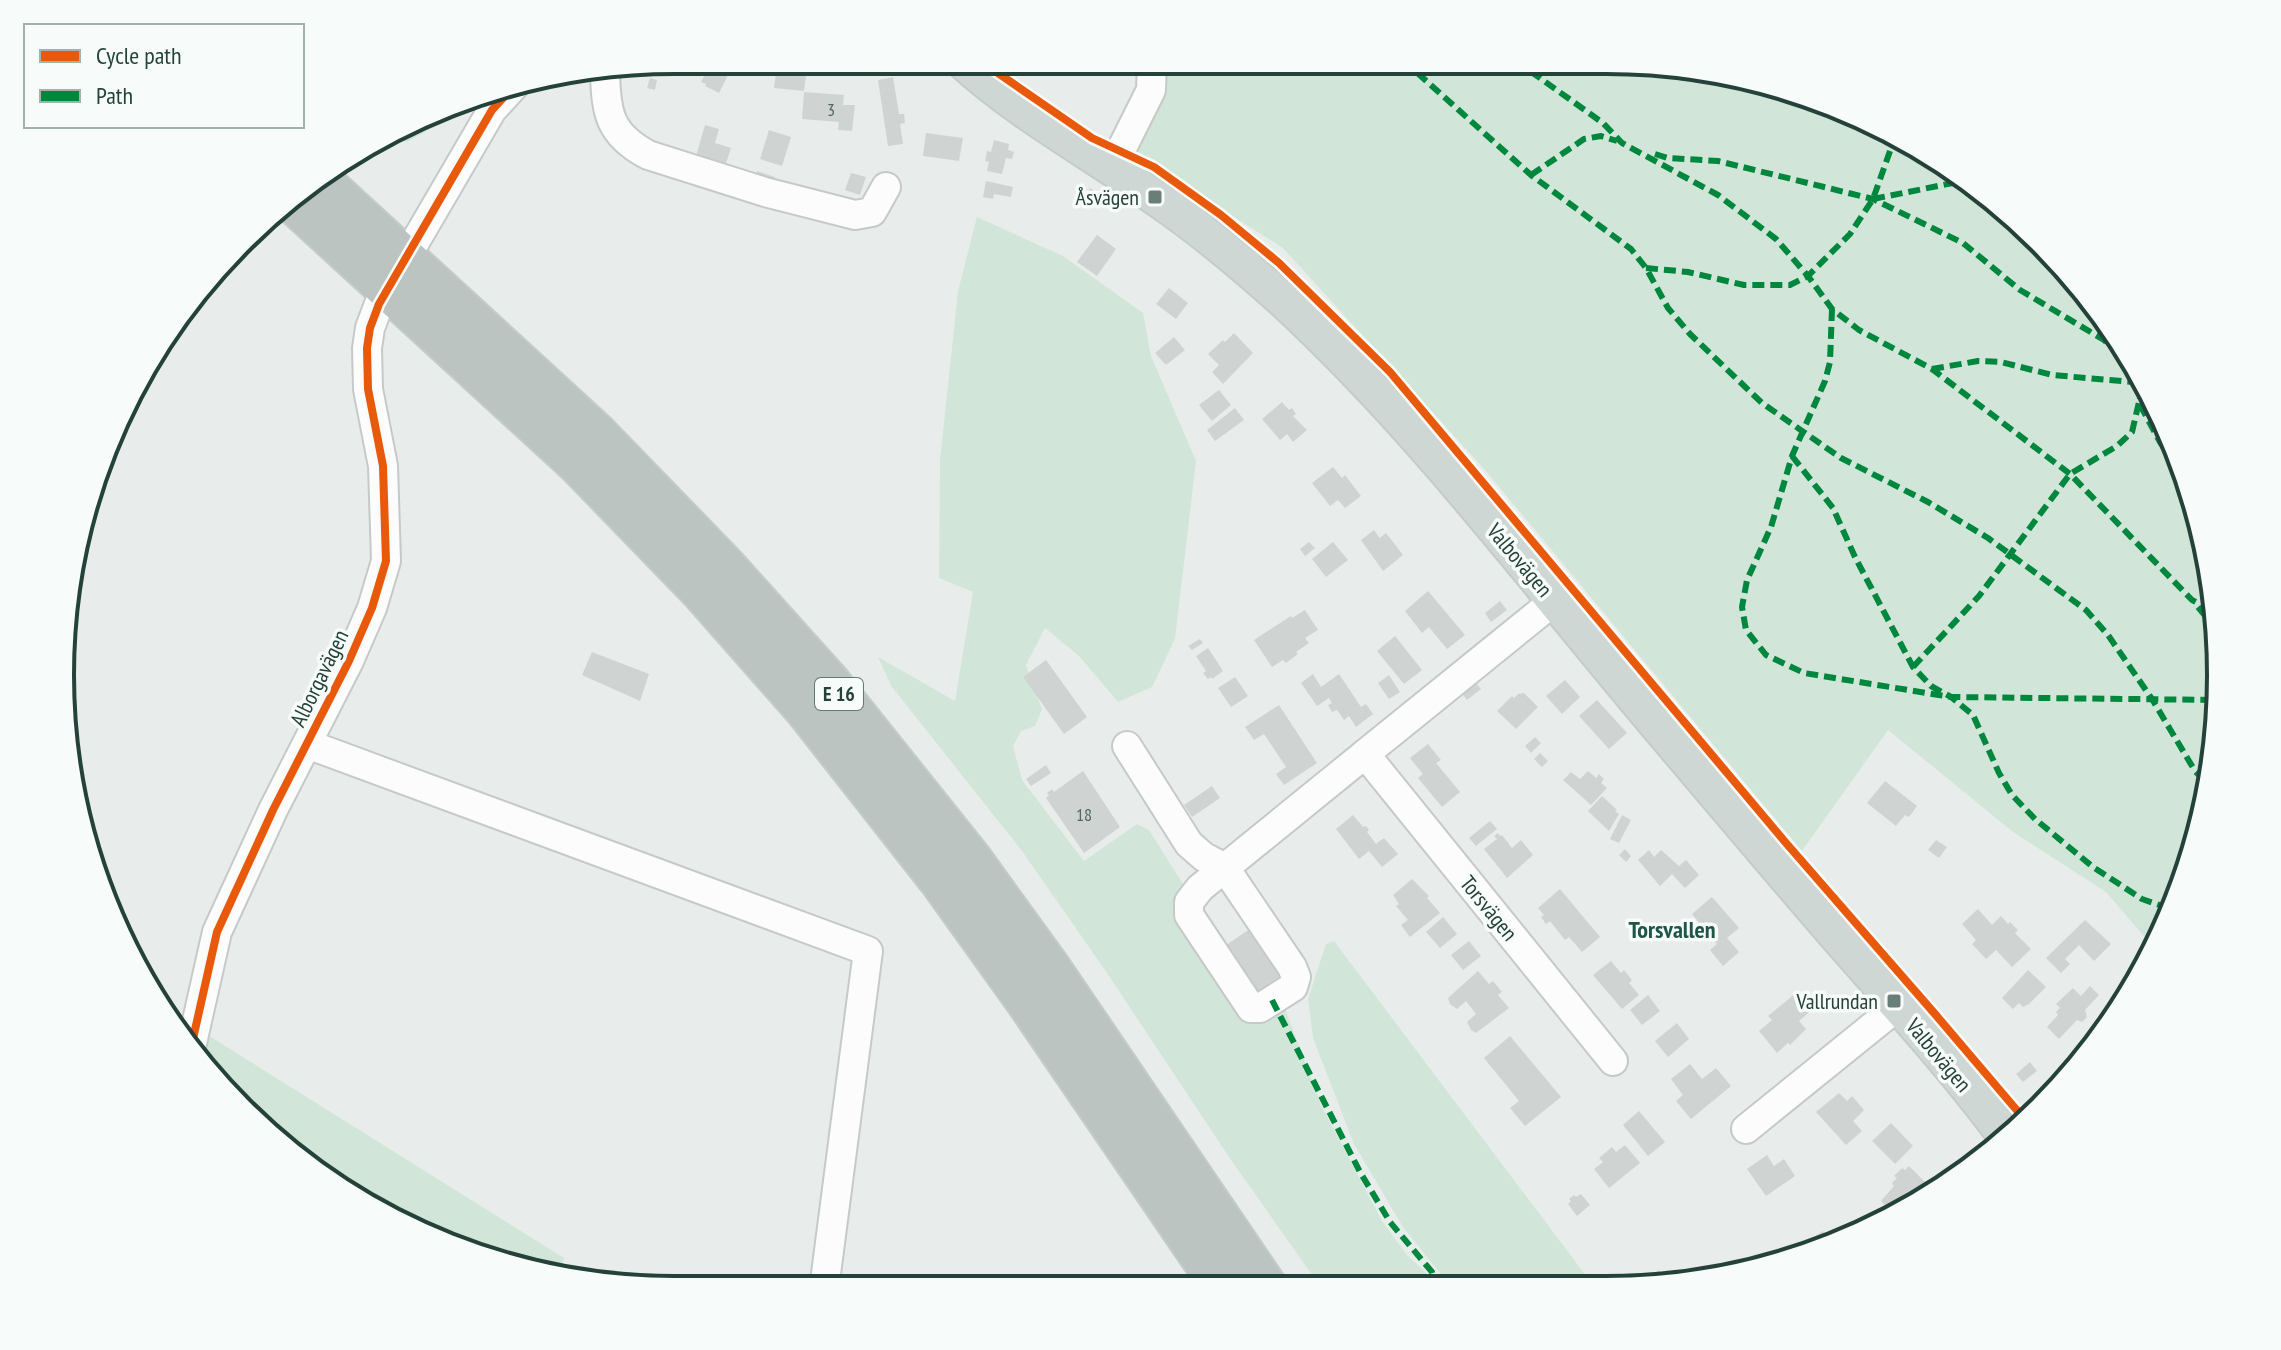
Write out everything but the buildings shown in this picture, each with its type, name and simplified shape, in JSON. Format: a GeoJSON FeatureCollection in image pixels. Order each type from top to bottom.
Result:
{"type":"FeatureCollection","features":[{"type":"Feature","properties":{"kind":"highway","name":"E 16"},"geometry":{"type":"LineString","coordinates":[[326,186],[597,434],[725,566],[831,684],[980,871],[1052,971],[1259,1276]]}},
{"type":"Feature","properties":{"kind":"highway","name":"E 16"},"geometry":{"type":"LineString","coordinates":[[298,207],[577,463],[701,591],[805,709],[941,882],[1214,1276]]}},
{"type":"Feature","properties":{"kind":"main road","name":"Valbovägen"},"geometry":{"type":"LineString","coordinates":[[977,74],[1045,125],[1207,234],[1313,329],[1415,437],[1999,1129]]}},
{"type":"Feature","properties":{"kind":"street"},"geometry":{"type":"LineString","coordinates":[[1112,168],[1151,90],[1152,74]]}},
{"type":"Feature","properties":{"kind":"street"},"geometry":{"type":"LineString","coordinates":[[606,78],[608,105],[618,133],[630,145],[648,155],[765,192],[855,215],[872,212],[886,187]]}},
{"type":"Feature","properties":{"kind":"street"},"geometry":{"type":"LineString","coordinates":[[415,242],[492,110],[501,100]]}},
{"type":"Feature","properties":{"kind":"street","name":"Alborgavägen"},"geometry":{"type":"LineString","coordinates":[[194,1035],[217,932],[273,810],[349,661],[372,608],[386,561],[383,466],[368,389],[367,348],[379,304]]}},
{"type":"Feature","properties":{"kind":"street"},"geometry":{"type":"LineString","coordinates":[[1127,746],[1189,844],[1204,857],[1225,868],[1292,967],[1296,977],[1293,987],[1260,1008],[1251,1008],[1189,915],[1189,902],[1200,888],[1225,868],[1554,601]]}},
{"type":"Feature","properties":{"kind":"street"},"geometry":{"type":"LineString","coordinates":[[307,744],[868,951],[826,1276]]}},
{"type":"Feature","properties":{"kind":"street","name":"Torsvägen"},"geometry":{"type":"LineString","coordinates":[[1365,754],[1613,1061]]}},
{"type":"Feature","properties":{"kind":"street"},"geometry":{"type":"LineString","coordinates":[[1746,1129],[1898,1006]]}},
{"type":"Feature","properties":{"kind":"green space"},"geometry":{"type":"Polygon","coordinates":[[[1137,74],[1606,74],[1684,79],[1762,94],[1836,120],[1907,155],[1972,198],[2031,250],[2083,309],[2106,341],[2145,409],[2187,519],[2206,636],[2206,714],[2187,831],[2146,939],[2106,892],[2013,832],[1888,730],[1802,851],[1485,470],[1283,248],[1118,144],[1133,102],[1137,74]]]}},
{"type":"Feature","properties":{"kind":"green space"},"geometry":{"type":"Polygon","coordinates":[[[437,123],[437,125],[407,142],[402,140],[437,123]]]}},
{"type":"Feature","properties":{"kind":"green space"},"geometry":{"type":"Polygon","coordinates":[[[977,217],[1063,256],[1143,313],[1151,356],[1196,461],[1175,639],[1152,687],[1118,702],[1079,656],[1045,628],[1026,665],[1042,709],[1035,726],[1021,731],[1013,746],[1022,780],[1084,861],[1137,824],[1149,830],[1219,941],[1252,1011],[1281,998],[1321,1105],[1382,1221],[1407,1255],[1428,1276],[1313,1276],[1022,851],[892,687],[878,657],[955,701],[973,592],[939,578],[940,460],[958,291],[977,217]]]}},
{"type":"Feature","properties":{"kind":"green space"},"geometry":{"type":"Polygon","coordinates":[[[1334,941],[1586,1276],[1441,1276],[1403,1227],[1354,1144],[1313,1038],[1308,999],[1326,944],[1334,941]]]}},
{"type":"Feature","properties":{"kind":"green space"},"geometry":{"type":"Polygon","coordinates":[[[203,1032],[564,1258],[562,1265],[519,1256],[445,1230],[409,1214],[341,1175],[309,1152],[250,1100],[200,1044],[203,1032]]]}},
{"type":"Feature","properties":{"kind":"marked path"},"geometry":{"type":"LineString","coordinates":[[1418,74],[1531,175],[1631,249],[1646,268],[1668,308],[1690,334],[1762,403],[1841,458],[1928,502],[1988,538],[2086,610],[2108,635],[2152,699],[2198,774]]}},
{"type":"Feature","properties":{"kind":"marked path"},"geometry":{"type":"LineString","coordinates":[[1534,74],[1603,123],[1622,143],[1718,195],[1776,239],[1832,309],[1859,330],[1932,369],[2070,474],[2192,600],[2203,605]]}},
{"type":"Feature","properties":{"kind":"marked path"},"geometry":{"type":"LineString","coordinates":[[1531,175],[1584,139],[1601,136],[1617,141]]}},
{"type":"Feature","properties":{"kind":"marked path"},"geometry":{"type":"LineString","coordinates":[[1646,268],[1688,272],[1744,285],[1790,285],[1808,276],[1850,234],[1873,199],[1892,147]]}},
{"type":"Feature","properties":{"kind":"marked path"},"geometry":{"type":"LineString","coordinates":[[1655,154],[1668,158],[1718,161],[1873,199],[1963,243],[2020,290],[2107,343]]}},
{"type":"Feature","properties":{"kind":"marked path"},"geometry":{"type":"LineString","coordinates":[[1873,199],[1952,183]]}},
{"type":"Feature","properties":{"kind":"marked path"},"geometry":{"type":"LineString","coordinates":[[1832,309],[1830,362],[1825,381],[1792,456],[1771,527],[1747,580],[1742,607],[1746,630],[1766,655],[1804,673],[1951,697],[2206,700]]}},
{"type":"Feature","properties":{"kind":"marked path"},"geometry":{"type":"LineString","coordinates":[[1932,369],[1978,361],[2001,362],[2052,375],[2130,382]]}},
{"type":"Feature","properties":{"kind":"marked path"},"geometry":{"type":"LineString","coordinates":[[2140,400],[2158,438]]}},
{"type":"Feature","properties":{"kind":"marked path"},"geometry":{"type":"LineString","coordinates":[[1913,667],[1979,596],[2070,474],[2117,446],[2132,432],[2139,402]]}},
{"type":"Feature","properties":{"kind":"marked path"},"geometry":{"type":"LineString","coordinates":[[1792,456],[1833,508],[1913,667],[1931,686],[1973,715],[2012,795],[2035,819],[2093,867],[2142,899],[2161,905]]}},
{"type":"Feature","properties":{"kind":"marked path"},"geometry":{"type":"LineString","coordinates":[[2198,607],[2204,614]]}},
{"type":"Feature","properties":{"kind":"marked path"},"geometry":{"type":"LineString","coordinates":[[1272,1000],[1360,1172],[1390,1222],[1433,1276]]}},
{"type":"Feature","properties":{"kind":"cycle path"},"geometry":{"type":"LineString","coordinates":[[999,74],[1092,138],[1154,167],[1221,215],[1279,263],[1390,372],[1786,843],[2018,1112]]}},
{"type":"Feature","properties":{"kind":"cycle path"},"geometry":{"type":"LineString","coordinates":[[194,1035],[217,932],[273,810],[349,661],[372,608],[386,561],[383,466],[368,389],[370,328],[379,304],[492,110],[501,100]]}},
{"type":"Feature","properties":{"kind":"place","name":"Åsvägen"},"geometry":{"type":"Point","coordinates":[1155,197]}},
{"type":"Feature","properties":{"kind":"place","name":"Vallrundan"},"geometry":{"type":"Point","coordinates":[1894,1001]}},
{"type":"Feature","properties":{"kind":"district","name":"Torsvallen"},"geometry":{"type":"Point","coordinates":[1672,929]}}]}
